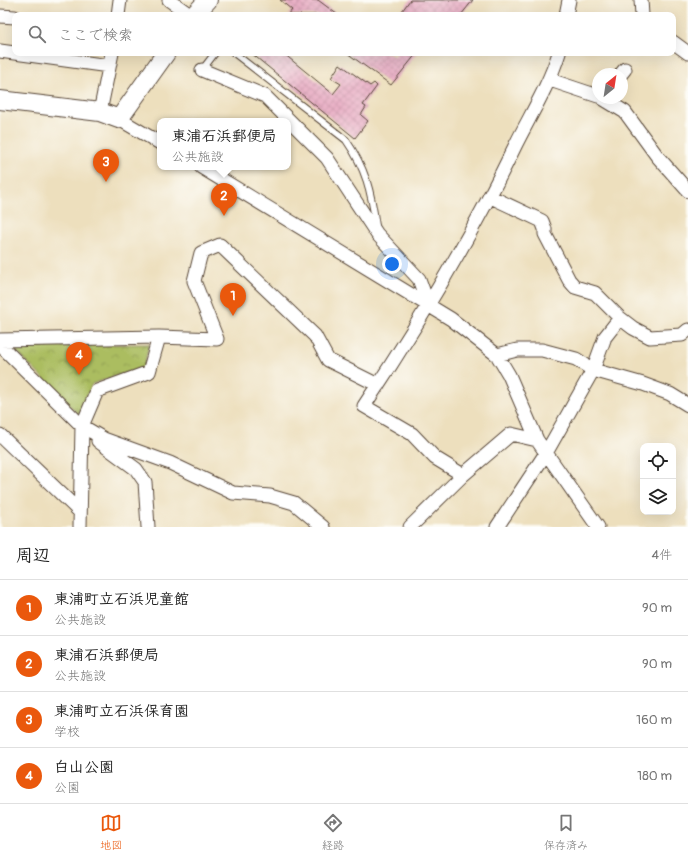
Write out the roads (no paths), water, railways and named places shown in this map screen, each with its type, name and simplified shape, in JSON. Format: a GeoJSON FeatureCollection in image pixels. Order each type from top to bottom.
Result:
{"type":"FeatureCollection","features":[{"type":"Feature","properties":{"kind":"street"},"geometry":{"type":"LineString","coordinates":[[118,12],[120,0]]}},
{"type":"Feature","properties":{"kind":"street"},"geometry":{"type":"LineString","coordinates":[[169,0],[186,12]]}},
{"type":"Feature","properties":{"kind":"street"},"geometry":{"type":"LineString","coordinates":[[197,12],[208,0]]}},
{"type":"Feature","properties":{"kind":"street"},"geometry":{"type":"LineString","coordinates":[[567,12],[569,0]]}},
{"type":"Feature","properties":{"kind":"street"},"geometry":{"type":"LineString","coordinates":[[641,0],[642,12]]}},
{"type":"Feature","properties":{"kind":"street"},"geometry":{"type":"LineString","coordinates":[[0,16],[12,17]]}},
{"type":"Feature","properties":{"kind":"street"},"geometry":{"type":"LineString","coordinates":[[676,44],[688,53]]}},
{"type":"Feature","properties":{"kind":"street"},"geometry":{"type":"LineString","coordinates":[[0,51],[12,52]]}},
{"type":"Feature","properties":{"kind":"street"},"geometry":{"type":"LineString","coordinates":[[69,56],[110,59],[100,112]]}},
{"type":"Feature","properties":{"kind":"street"},"geometry":{"type":"LineString","coordinates":[[119,118],[164,56]]}},
{"type":"Feature","properties":{"kind":"street"},"geometry":{"type":"LineString","coordinates":[[462,475],[435,458],[412,434],[364,406],[428,307],[491,197],[550,80],[557,56]]}},
{"type":"Feature","properties":{"kind":"street"},"geometry":{"type":"LineString","coordinates":[[202,70],[266,96],[288,118]]}},
{"type":"Feature","properties":{"kind":"street"},"geometry":{"type":"LineString","coordinates":[[550,80],[592,94]]}},
{"type":"Feature","properties":{"kind":"street"},"geometry":{"type":"LineString","coordinates":[[0,100],[100,112],[119,118],[157,141]]}},
{"type":"Feature","properties":{"kind":"street"},"geometry":{"type":"LineString","coordinates":[[612,104],[625,112],[657,156],[688,190]]}},
{"type":"Feature","properties":{"kind":"street"},"geometry":{"type":"LineString","coordinates":[[291,121],[327,158],[377,234],[419,279],[428,307]]}},
{"type":"Feature","properties":{"kind":"street"},"geometry":{"type":"LineString","coordinates":[[206,170],[428,307],[451,319],[497,355],[509,375],[538,440],[598,527]]}},
{"type":"Feature","properties":{"kind":"street"},"geometry":{"type":"LineString","coordinates":[[491,197],[542,222],[545,229],[545,234],[569,280],[575,287],[595,293],[620,318],[650,337],[682,335],[688,330]]}},
{"type":"Feature","properties":{"kind":"street"},"geometry":{"type":"LineString","coordinates":[[0,340],[159,337],[217,339],[194,281],[201,253],[220,245],[315,336],[328,360],[378,385]]}},
{"type":"Feature","properties":{"kind":"street"},"geometry":{"type":"LineString","coordinates":[[497,527],[546,453],[593,370],[605,337],[620,318]]}},
{"type":"Feature","properties":{"kind":"street"},"geometry":{"type":"LineString","coordinates":[[80,527],[79,511],[82,426],[97,391],[149,372],[159,337]]}},
{"type":"Feature","properties":{"kind":"street"},"geometry":{"type":"LineString","coordinates":[[0,345],[100,443],[136,469],[145,482],[148,527]]}},
{"type":"Feature","properties":{"kind":"street"},"geometry":{"type":"LineString","coordinates":[[497,355],[517,350],[542,350],[576,359],[593,370],[643,384],[670,394],[688,405]]}},
{"type":"Feature","properties":{"kind":"street"},"geometry":{"type":"LineString","coordinates":[[82,426],[104,439],[170,463],[233,493],[270,496],[294,503],[323,527]]}},
{"type":"Feature","properties":{"kind":"street"},"geometry":{"type":"LineString","coordinates":[[410,527],[462,475],[511,434],[538,440]]}},
{"type":"Feature","properties":{"kind":"street"},"geometry":{"type":"LineString","coordinates":[[0,435],[79,511]]}},
{"type":"Feature","properties":{"kind":"street"},"geometry":{"type":"LineString","coordinates":[[81,443],[94,445],[119,456]]}},
{"type":"Feature","properties":{"kind":"lane"},"geometry":{"type":"LineString","coordinates":[[202,70],[213,56]]}},
{"type":"Feature","properties":{"kind":"lane"},"geometry":{"type":"LineString","coordinates":[[238,56],[346,140],[358,157],[371,190],[377,234]]}},
{"type":"Feature","properties":{"kind":"lane"},"geometry":{"type":"LineString","coordinates":[[266,96],[274,84]]}},
{"type":"Feature","properties":{"kind":"place","name":"東浦町立石浜保育園"},"geometry":{"type":"Point","coordinates":[106,182]}},
{"type":"Feature","properties":{"kind":"place","name":"東浦石浜郵便局"},"geometry":{"type":"Point","coordinates":[224,216]}},
{"type":"Feature","properties":{"kind":"place","name":"東浦町立石浜児童館"},"geometry":{"type":"Point","coordinates":[233,316]}},
{"type":"Feature","properties":{"kind":"place","name":"白山公園"},"geometry":{"type":"Point","coordinates":[79,375]}}]}
